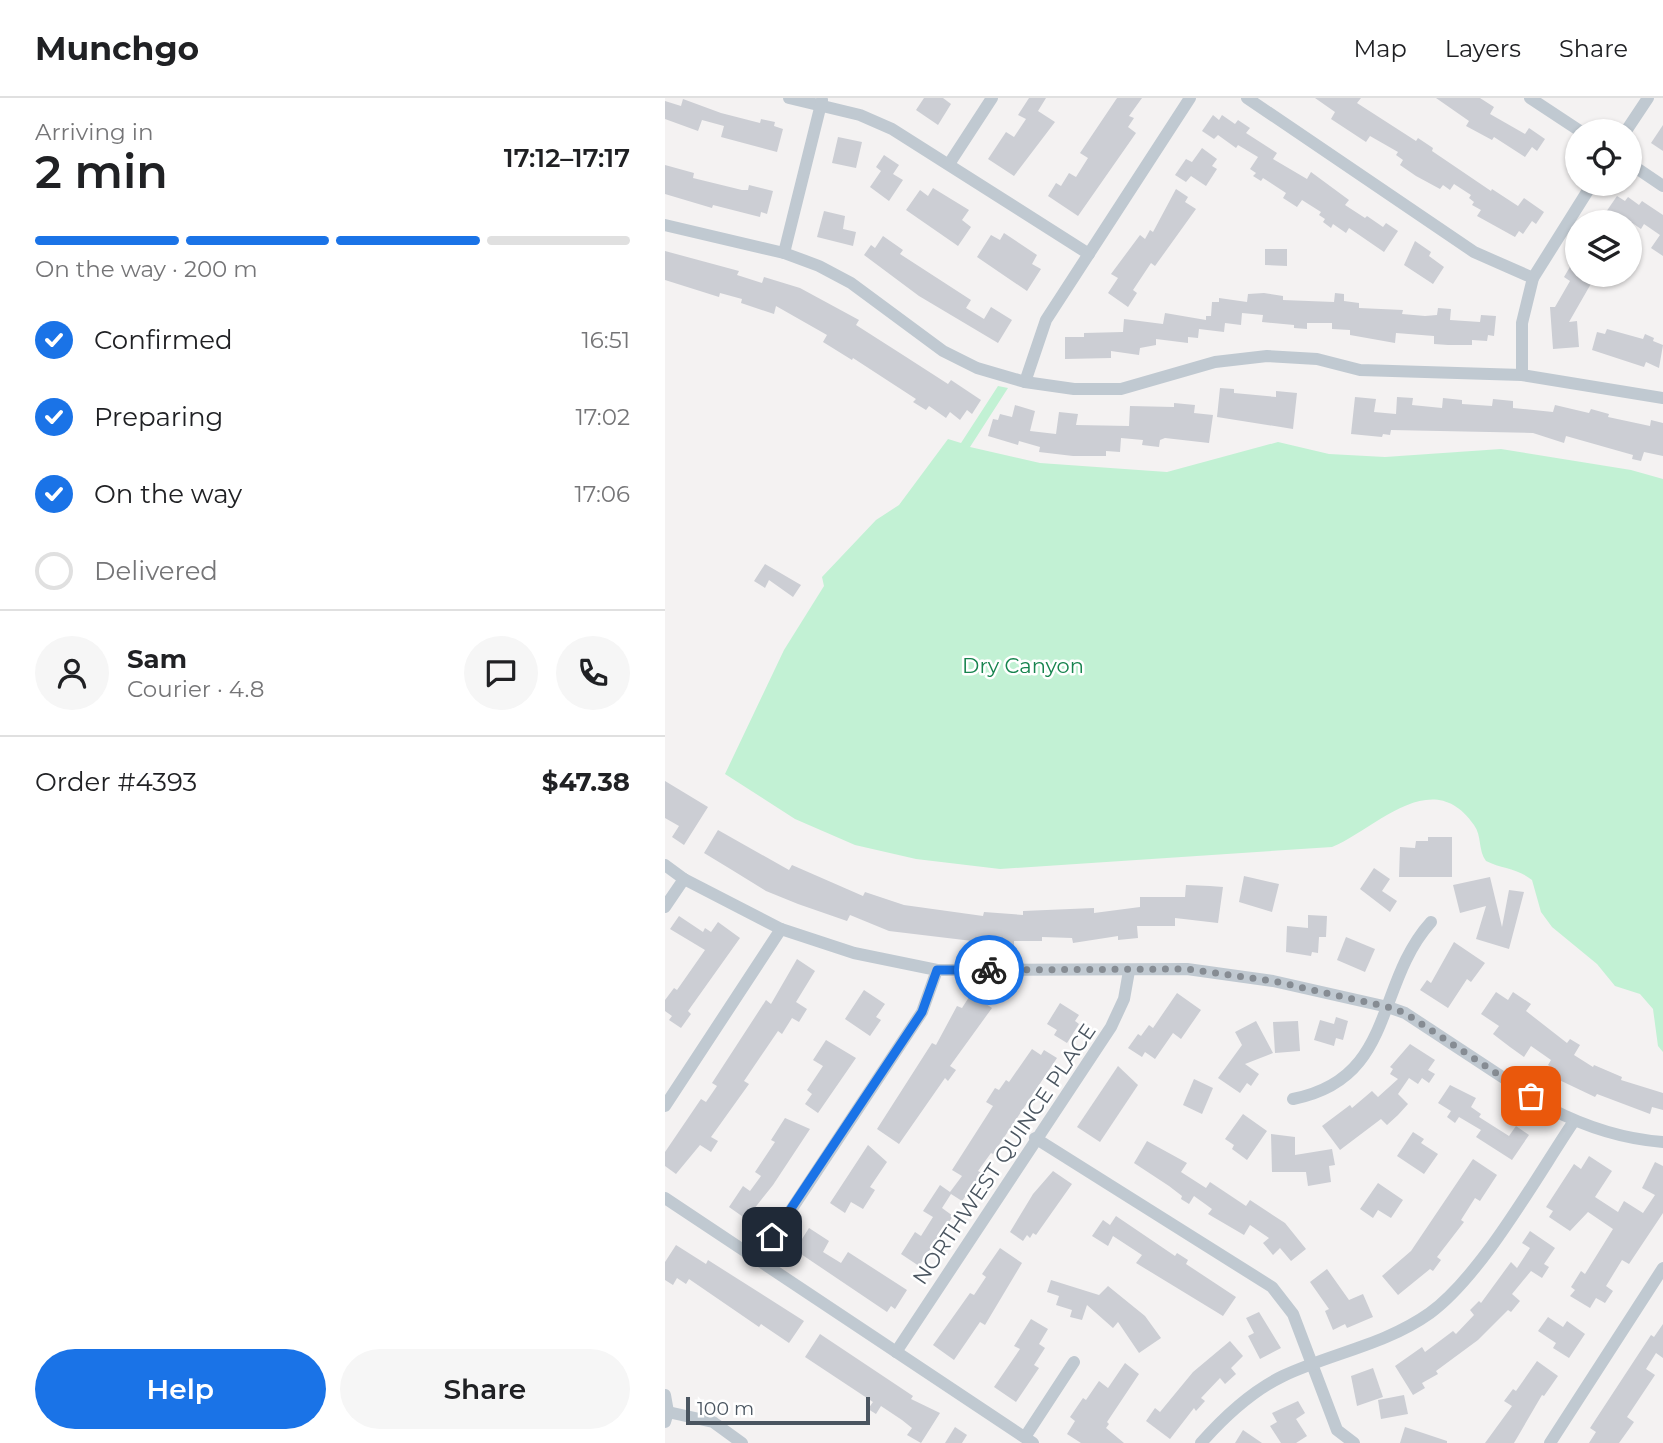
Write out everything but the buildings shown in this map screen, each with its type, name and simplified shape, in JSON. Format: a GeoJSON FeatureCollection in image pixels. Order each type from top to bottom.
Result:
{"type":"FeatureCollection","features":[{"type":"Feature","properties":{"kind":"street"},"geometry":{"type":"LineString","coordinates":[[789,98],[822,102],[892,129],[1089,254]]}},
{"type":"Feature","properties":{"kind":"street"},"geometry":{"type":"LineString","coordinates":[[949,164],[992,98]]}},
{"type":"Feature","properties":{"kind":"street"},"geometry":{"type":"LineString","coordinates":[[1025,382],[1046,320],[1190,98]]}},
{"type":"Feature","properties":{"kind":"street"},"geometry":{"type":"LineString","coordinates":[[1247,98],[1474,252],[1533,278]]}},
{"type":"Feature","properties":{"kind":"street"},"geometry":{"type":"LineString","coordinates":[[1529,98],[1565,121]]}},
{"type":"Feature","properties":{"kind":"street"},"geometry":{"type":"LineString","coordinates":[[1634,119],[1648,98]]}},
{"type":"Feature","properties":{"kind":"street"},"geometry":{"type":"LineString","coordinates":[[784,253],[822,102]]}},
{"type":"Feature","properties":{"kind":"street"},"geometry":{"type":"LineString","coordinates":[[1642,172],[1663,186]]}},
{"type":"Feature","properties":{"kind":"street"},"geometry":{"type":"LineString","coordinates":[[1522,375],[1522,323],[1533,278],[1584,196]]}},
{"type":"Feature","properties":{"kind":"street"},"geometry":{"type":"LineString","coordinates":[[665,225],[784,253],[819,265],[851,283],[943,351],[977,368],[1025,382],[1074,389],[1121,389],[1216,362],[1267,356],[1317,359],[1360,370],[1522,375],[1663,398]]}},
{"type":"Feature","properties":{"kind":"street"},"geometry":{"type":"LineString","coordinates":[[665,865],[684,879],[781,929],[855,953],[937,970],[1187,969],[1229,974],[1388,1007],[1405,1013],[1551,1109],[1574,1121],[1609,1133],[1663,1142]]}},
{"type":"Feature","properties":{"kind":"street"},"geometry":{"type":"LineString","coordinates":[[665,907],[684,879]]}},
{"type":"Feature","properties":{"kind":"street"},"geometry":{"type":"LineString","coordinates":[[1293,1099],[1313,1095],[1359,1065],[1388,1007],[1401,967],[1414,941],[1431,922]]}},
{"type":"Feature","properties":{"kind":"street"},"geometry":{"type":"LineString","coordinates":[[665,1106],[781,929]]}},
{"type":"Feature","properties":{"kind":"street"},"geometry":{"type":"LineString","coordinates":[[758,1259],[922,1012],[937,970]]}},
{"type":"Feature","properties":{"kind":"street","name":"NORTHWEST QUINCE PLACE"},"geometry":{"type":"LineString","coordinates":[[896,1352],[1035,1138],[1111,1027],[1124,999],[1129,971]]}},
{"type":"Feature","properties":{"kind":"street"},"geometry":{"type":"LineString","coordinates":[[1201,1443],[1249,1398],[1282,1376],[1379,1341],[1431,1312],[1481,1259],[1574,1121]]}},
{"type":"Feature","properties":{"kind":"street"},"geometry":{"type":"LineString","coordinates":[[1035,1138],[1272,1287],[1293,1314],[1337,1430],[1354,1443]]}},
{"type":"Feature","properties":{"kind":"street"},"geometry":{"type":"LineString","coordinates":[[665,1198],[1029,1440],[1075,1362]]}},
{"type":"Feature","properties":{"kind":"street"},"geometry":{"type":"LineString","coordinates":[[1550,1443],[1663,1268]]}},
{"type":"Feature","properties":{"kind":"street"},"geometry":{"type":"LineString","coordinates":[[665,1395],[667,1417],[713,1422],[742,1443]]}},
{"type":"Feature","properties":{"kind":"green space","name":"Dry Canyon"},"geometry":{"type":"Polygon","coordinates":[[[998,386],[1008,388],[970,447],[1040,463],[1167,472],[1278,442],[1329,454],[1385,457],[1501,449],[1631,470],[1663,479],[1663,1052],[1658,1046],[1653,1009],[1640,994],[1615,986],[1597,964],[1552,927],[1541,912],[1532,880],[1521,873],[1486,861],[1474,825],[1458,808],[1440,800],[1422,800],[1404,806],[1332,847],[1000,869],[916,859],[855,845],[795,819],[725,774],[784,650],[824,586],[822,577],[876,520],[899,505],[948,439],[961,443],[998,386]]]}},
{"type":"Feature","properties":{"kind":"way so far"},"geometry":{"type":"LineString","coordinates":[[989,970],[1187,969],[1273,981],[1388,1007],[1405,1013],[1531,1096]]}},
{"type":"Feature","properties":{"kind":"route"},"geometry":{"type":"LineString","coordinates":[[772,1237],[922,1012],[937,970],[989,970]]}}]}
